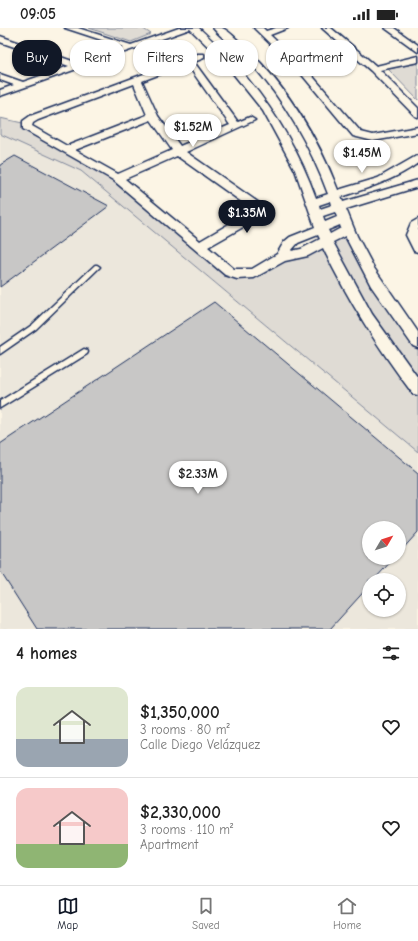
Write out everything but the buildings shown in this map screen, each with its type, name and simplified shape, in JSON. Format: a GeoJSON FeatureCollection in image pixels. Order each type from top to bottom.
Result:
{"type":"FeatureCollection","features":[{"type":"Feature","properties":{"kind":"street"},"geometry":{"type":"LineString","coordinates":[[69,28],[130,47]]}},
{"type":"Feature","properties":{"kind":"street"},"geometry":{"type":"LineString","coordinates":[[125,49],[187,28]]}},
{"type":"Feature","properties":{"kind":"street"},"geometry":{"type":"LineString","coordinates":[[194,28],[217,49],[260,98],[277,124],[289,147],[326,241],[360,308],[392,356],[418,389]]}},
{"type":"Feature","properties":{"kind":"street"},"geometry":{"type":"LineString","coordinates":[[217,28],[246,53],[276,86],[309,137],[346,224],[370,274],[393,309],[418,342]]}},
{"type":"Feature","properties":{"kind":"street"},"geometry":{"type":"LineString","coordinates":[[258,28],[266,34],[306,74],[356,134],[373,138],[418,130]]}},
{"type":"Feature","properties":{"kind":"street"},"geometry":{"type":"LineString","coordinates":[[266,34],[284,28]]}},
{"type":"Feature","properties":{"kind":"street"},"geometry":{"type":"LineString","coordinates":[[326,28],[374,69],[417,111]]}},
{"type":"Feature","properties":{"kind":"street"},"geometry":{"type":"LineString","coordinates":[[389,28],[418,49]]}},
{"type":"Feature","properties":{"kind":"street"},"geometry":{"type":"LineString","coordinates":[[151,30],[162,36]]}},
{"type":"Feature","properties":{"kind":"street"},"geometry":{"type":"LineString","coordinates":[[0,39],[70,63]]}},
{"type":"Feature","properties":{"kind":"street"},"geometry":{"type":"LineString","coordinates":[[197,58],[201,56]]}},
{"type":"Feature","properties":{"kind":"street"},"geometry":{"type":"LineString","coordinates":[[374,69],[418,59]]}},
{"type":"Feature","properties":{"kind":"street"},"geometry":{"type":"LineString","coordinates":[[0,93],[70,69]]}},
{"type":"Feature","properties":{"kind":"street"},"geometry":{"type":"LineString","coordinates":[[197,72],[236,126]]}},
{"type":"Feature","properties":{"kind":"street"},"geometry":{"type":"LineString","coordinates":[[150,76],[34,118],[27,124],[30,130],[68,149],[117,178],[199,248],[230,272],[246,275],[254,273],[282,257],[304,253],[326,241],[346,224]]}},
{"type":"Feature","properties":{"kind":"street"},"geometry":{"type":"LineString","coordinates":[[0,77],[22,85]]}},
{"type":"Feature","properties":{"kind":"street"},"geometry":{"type":"LineString","coordinates":[[137,81],[153,116],[179,152],[256,206],[259,211],[255,215],[199,248]]}},
{"type":"Feature","properties":{"kind":"street"},"geometry":{"type":"LineString","coordinates":[[68,149],[153,116]]}},
{"type":"Feature","properties":{"kind":"street"},"geometry":{"type":"LineString","coordinates":[[117,178],[250,120]]}},
{"type":"Feature","properties":{"kind":"street"},"geometry":{"type":"LineString","coordinates":[[312,203],[388,177],[418,158]]}},
{"type":"Feature","properties":{"kind":"street"},"geometry":{"type":"LineString","coordinates":[[316,214],[418,183]]}},
{"type":"Feature","properties":{"kind":"street"},"geometry":{"type":"LineString","coordinates":[[282,257],[290,243],[321,229],[346,224]]}},
{"type":"Feature","properties":{"kind":"street"},"geometry":{"type":"LineString","coordinates":[[417,224],[413,228],[411,234],[413,241],[418,248]]}},
{"type":"Feature","properties":{"kind":"lane"},"geometry":{"type":"LineString","coordinates":[[0,351],[34,327],[96,267]]}},
{"type":"Feature","properties":{"kind":"lane"},"geometry":{"type":"LineString","coordinates":[[0,405],[84,352]]}},
{"type":"Feature","properties":{"kind":"shaded area"},"geometry":{"type":"Polygon","coordinates":[[[89,28],[142,28],[151,34],[131,42],[89,28]]]}},
{"type":"Feature","properties":{"kind":"shaded area"},"geometry":{"type":"Polygon","coordinates":[[[418,63],[418,100],[388,69],[418,63]]]}},
{"type":"Feature","properties":{"kind":"shaded area"},"geometry":{"type":"Polygon","coordinates":[[[0,118],[27,124],[117,178],[237,274],[304,253],[348,229],[418,340],[418,452],[81,171],[0,134],[0,118]]]}},
{"type":"Feature","properties":{"kind":"shaded area"},"geometry":{"type":"Polygon","coordinates":[[[0,134],[81,171],[418,452],[418,629],[0,629],[0,134]]]}}]}
